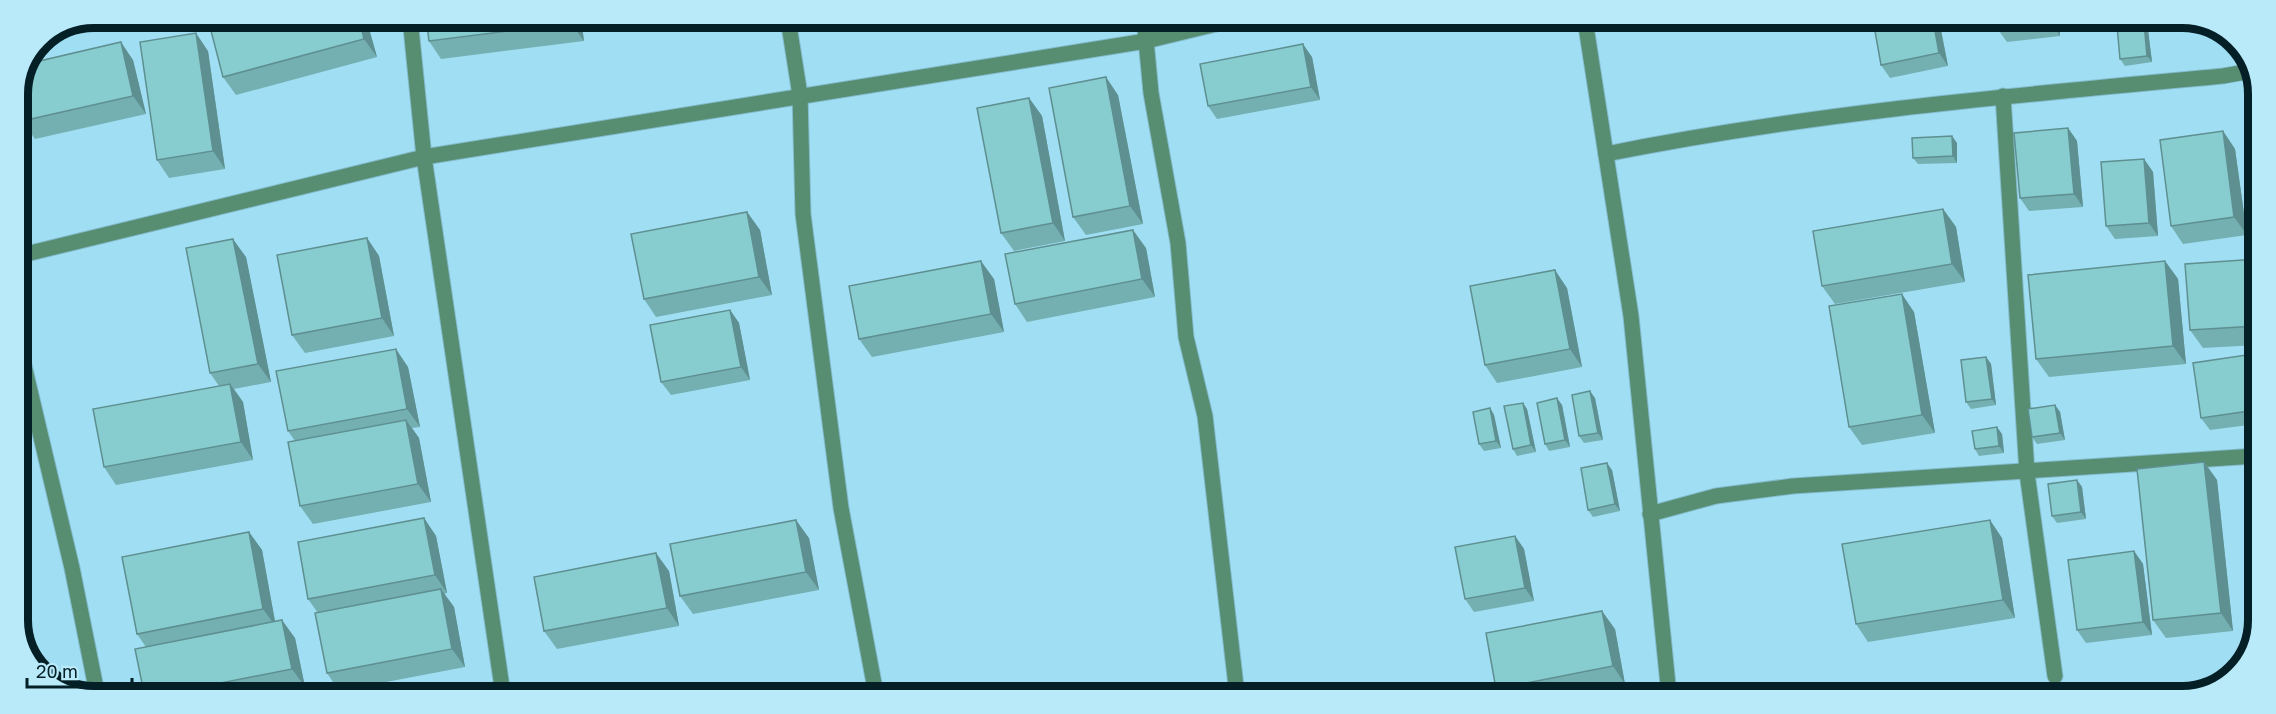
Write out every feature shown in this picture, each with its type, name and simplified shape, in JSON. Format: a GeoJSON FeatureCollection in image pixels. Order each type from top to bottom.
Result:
{"type":"FeatureCollection","features":[{"type":"Feature","properties":{"kind":"street"},"geometry":{"type":"LineString","coordinates":[[411,28],[424,157],[502,686]]}},
{"type":"Feature","properties":{"kind":"street"},"geometry":{"type":"LineString","coordinates":[[789,28],[800,95],[803,214],[841,508],[874,686]]}},
{"type":"Feature","properties":{"kind":"street"},"geometry":{"type":"LineString","coordinates":[[1145,28],[1151,93],[1178,243],[1186,337],[1205,416],[1236,686]]}},
{"type":"Feature","properties":{"kind":"street"},"geometry":{"type":"LineString","coordinates":[[28,253],[424,157],[1146,41],[1202,28]]}},
{"type":"Feature","properties":{"kind":"street"},"geometry":{"type":"LineString","coordinates":[[1587,28],[1631,316],[1668,686]]}},
{"type":"Feature","properties":{"kind":"street"},"geometry":{"type":"LineString","coordinates":[[1606,154],[1699,135],[2003,96],[2223,76],[2243,72]]}},
{"type":"Feature","properties":{"kind":"street"},"geometry":{"type":"LineString","coordinates":[[2003,96],[2027,473],[2055,676]]}},
{"type":"Feature","properties":{"kind":"street"},"geometry":{"type":"LineString","coordinates":[[29,385],[72,568],[95,686]]}},
{"type":"Feature","properties":{"kind":"street"},"geometry":{"type":"LineString","coordinates":[[1650,514],[1716,496],[1793,486],[2027,473],[2248,457]]}},
{"type":"Feature","properties":{"kind":"building"},"geometry":{"type":"Polygon","coordinates":[[[210,28],[361,28],[364,39],[223,77],[210,28]]]}},
{"type":"Feature","properties":{"kind":"building"},"geometry":{"type":"Polygon","coordinates":[[[427,28],[532,28],[429,41],[427,28]]]}},
{"type":"Feature","properties":{"kind":"building"},"geometry":{"type":"Polygon","coordinates":[[[1874,28],[1934,28],[1939,53],[1881,65],[1874,28]]]}},
{"type":"Feature","properties":{"kind":"building"},"geometry":{"type":"Polygon","coordinates":[[[2117,28],[2144,28],[2147,56],[2120,59],[2117,28]]]}},
{"type":"Feature","properties":{"kind":"building"},"geometry":{"type":"Polygon","coordinates":[[[196,33],[213,151],[157,160],[140,42],[196,33]]]}},
{"type":"Feature","properties":{"kind":"building"},"geometry":{"type":"Polygon","coordinates":[[[121,42],[133,96],[28,120],[30,81],[38,61],[121,42]]]}},
{"type":"Feature","properties":{"kind":"building"},"geometry":{"type":"Polygon","coordinates":[[[1303,44],[1311,87],[1208,106],[1200,64],[1303,44]]]}},
{"type":"Feature","properties":{"kind":"building"},"geometry":{"type":"Polygon","coordinates":[[[1106,77],[1130,206],[1073,217],[1049,88],[1106,77]]]}},
{"type":"Feature","properties":{"kind":"building"},"geometry":{"type":"Polygon","coordinates":[[[1029,98],[1053,223],[1001,233],[977,108],[1029,98]]]}},
{"type":"Feature","properties":{"kind":"building"},"geometry":{"type":"Polygon","coordinates":[[[2068,128],[2074,194],[2020,198],[2014,133],[2068,128]]]}},
{"type":"Feature","properties":{"kind":"building"},"geometry":{"type":"Polygon","coordinates":[[[2223,131],[2234,217],[2171,226],[2160,140],[2223,131]]]}},
{"type":"Feature","properties":{"kind":"building"},"geometry":{"type":"Polygon","coordinates":[[[1952,136],[1953,156],[1913,158],[1912,138],[1952,136]]]}},
{"type":"Feature","properties":{"kind":"building"},"geometry":{"type":"Polygon","coordinates":[[[2144,159],[2149,223],[2106,226],[2101,162],[2144,159]]]}},
{"type":"Feature","properties":{"kind":"building"},"geometry":{"type":"Polygon","coordinates":[[[1943,209],[1952,264],[1822,286],[1813,231],[1943,209]]]}},
{"type":"Feature","properties":{"kind":"building"},"geometry":{"type":"Polygon","coordinates":[[[747,212],[759,277],[644,299],[631,234],[747,212]]]}},
{"type":"Feature","properties":{"kind":"building"},"geometry":{"type":"Polygon","coordinates":[[[1133,230],[1142,279],[1015,304],[1005,254],[1133,230]]]}},
{"type":"Feature","properties":{"kind":"building"},"geometry":{"type":"Polygon","coordinates":[[[367,238],[382,318],[292,335],[277,255],[367,238]]]}},
{"type":"Feature","properties":{"kind":"building"},"geometry":{"type":"Polygon","coordinates":[[[233,239],[258,364],[210,373],[186,248],[233,239]]]}},
{"type":"Feature","properties":{"kind":"building"},"geometry":{"type":"Polygon","coordinates":[[[2247,260],[2247,327],[2190,330],[2185,264],[2247,260]]]}},
{"type":"Feature","properties":{"kind":"building"},"geometry":{"type":"Polygon","coordinates":[[[981,261],[991,314],[859,339],[849,286],[981,261]]]}},
{"type":"Feature","properties":{"kind":"building"},"geometry":{"type":"Polygon","coordinates":[[[2165,261],[2173,346],[2036,359],[2028,275],[2165,261]]]}},
{"type":"Feature","properties":{"kind":"building"},"geometry":{"type":"Polygon","coordinates":[[[1555,270],[1570,349],[1485,365],[1470,286],[1555,270]]]}},
{"type":"Feature","properties":{"kind":"building"},"geometry":{"type":"Polygon","coordinates":[[[1902,294],[1922,415],[1849,427],[1829,306],[1902,294]]]}},
{"type":"Feature","properties":{"kind":"building"},"geometry":{"type":"Polygon","coordinates":[[[730,310],[741,367],[661,382],[650,325],[730,310]]]}},
{"type":"Feature","properties":{"kind":"building"},"geometry":{"type":"Polygon","coordinates":[[[396,349],[407,409],[288,431],[276,371],[396,349]]]}},
{"type":"Feature","properties":{"kind":"building"},"geometry":{"type":"Polygon","coordinates":[[[2247,355],[2248,411],[2201,418],[2193,363],[2247,355]]]}},
{"type":"Feature","properties":{"kind":"building"},"geometry":{"type":"Polygon","coordinates":[[[1986,357],[1992,399],[1966,402],[1961,360],[1986,357]]]}},
{"type":"Feature","properties":{"kind":"building"},"geometry":{"type":"Polygon","coordinates":[[[230,384],[241,442],[104,467],[93,409],[230,384]]]}},
{"type":"Feature","properties":{"kind":"building"},"geometry":{"type":"Polygon","coordinates":[[[1590,391],[1598,433],[1579,436],[1572,395],[1590,391]]]}},
{"type":"Feature","properties":{"kind":"building"},"geometry":{"type":"Polygon","coordinates":[[[1557,398],[1565,440],[1545,444],[1537,403],[1557,398]]]}},
{"type":"Feature","properties":{"kind":"building"},"geometry":{"type":"Polygon","coordinates":[[[1523,403],[1531,445],[1513,449],[1504,406],[1523,403]]]}},
{"type":"Feature","properties":{"kind":"building"},"geometry":{"type":"Polygon","coordinates":[[[2055,405],[2060,433],[2032,437],[2028,409],[2055,405]]]}},
{"type":"Feature","properties":{"kind":"building"},"geometry":{"type":"Polygon","coordinates":[[[1490,408],[1496,441],[1479,444],[1473,412],[1490,408]]]}},
{"type":"Feature","properties":{"kind":"building"},"geometry":{"type":"Polygon","coordinates":[[[406,420],[418,484],[300,506],[288,442],[406,420]]]}},
{"type":"Feature","properties":{"kind":"building"},"geometry":{"type":"Polygon","coordinates":[[[1997,427],[1999,446],[1975,449],[1972,431],[1997,427]]]}},
{"type":"Feature","properties":{"kind":"building"},"geometry":{"type":"Polygon","coordinates":[[[2204,462],[2221,613],[2153,620],[2137,469],[2204,462]]]}},
{"type":"Feature","properties":{"kind":"building"},"geometry":{"type":"Polygon","coordinates":[[[1607,463],[1615,504],[1588,510],[1581,468],[1607,463]]]}},
{"type":"Feature","properties":{"kind":"building"},"geometry":{"type":"Polygon","coordinates":[[[2077,480],[2081,512],[2052,516],[2048,484],[2077,480]]]}},
{"type":"Feature","properties":{"kind":"building"},"geometry":{"type":"Polygon","coordinates":[[[424,518],[435,575],[308,599],[298,542],[424,518]]]}},
{"type":"Feature","properties":{"kind":"building"},"geometry":{"type":"Polygon","coordinates":[[[796,520],[806,572],[680,596],[670,544],[796,520]]]}},
{"type":"Feature","properties":{"kind":"building"},"geometry":{"type":"Polygon","coordinates":[[[1990,520],[2003,600],[1856,624],[1842,544],[1990,520]]]}},
{"type":"Feature","properties":{"kind":"building"},"geometry":{"type":"Polygon","coordinates":[[[249,532],[263,609],[137,634],[122,557],[249,532]]]}},
{"type":"Feature","properties":{"kind":"building"},"geometry":{"type":"Polygon","coordinates":[[[1515,536],[1525,588],[1465,599],[1455,547],[1515,536]]]}},
{"type":"Feature","properties":{"kind":"building"},"geometry":{"type":"Polygon","coordinates":[[[2134,551],[2143,622],[2077,630],[2068,560],[2134,551]]]}},
{"type":"Feature","properties":{"kind":"building"},"geometry":{"type":"Polygon","coordinates":[[[656,553],[667,608],[544,631],[534,577],[656,553]]]}},
{"type":"Feature","properties":{"kind":"building"},"geometry":{"type":"Polygon","coordinates":[[[441,589],[452,649],[327,673],[315,613],[441,589]]]}},
{"type":"Feature","properties":{"kind":"building"},"geometry":{"type":"Polygon","coordinates":[[[1602,611],[1613,666],[1511,686],[1495,686],[1486,633],[1602,611]]]}},
{"type":"Feature","properties":{"kind":"building"},"geometry":{"type":"Polygon","coordinates":[[[282,620],[292,669],[206,686],[143,686],[135,649],[282,620]]]}}]}
